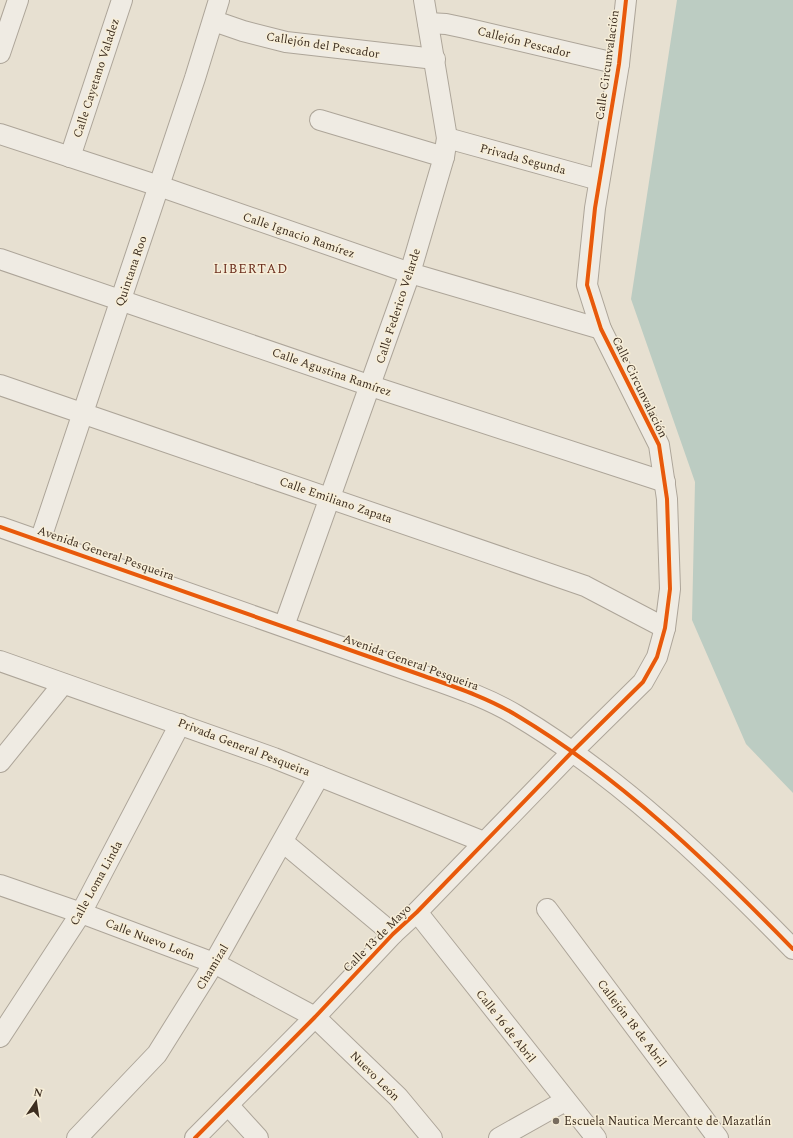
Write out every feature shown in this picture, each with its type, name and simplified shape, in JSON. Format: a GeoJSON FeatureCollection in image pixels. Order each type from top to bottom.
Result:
{"type":"FeatureCollection","features":[{"type":"Feature","properties":{"kind":"street"},"geometry":{"type":"LineString","coordinates":[[0,53],[18,0]]}},
{"type":"Feature","properties":{"kind":"street","name":"Calle Cayetano Valadez"},"geometry":{"type":"LineString","coordinates":[[70,157],[122,0]]}},
{"type":"Feature","properties":{"kind":"street","name":"Quintana Roo"},"geometry":{"type":"LineString","coordinates":[[40,541],[214,20],[219,0]]}},
{"type":"Feature","properties":{"kind":"street","name":"Calle Federico Velarde"},"geometry":{"type":"LineString","coordinates":[[284,626],[371,386],[410,273],[445,147],[435,59],[424,0]]}},
{"type":"Feature","properties":{"kind":"street","name":"Calle Circunvalación"},"geometry":{"type":"LineString","coordinates":[[572,752],[642,682],[657,657],[665,628],[670,589],[665,482],[659,445],[601,329],[587,285],[589,255],[599,180],[619,64],[626,0]]}},
{"type":"Feature","properties":{"kind":"street","name":"Callejón del Pescador"},"geometry":{"type":"LineString","coordinates":[[214,20],[243,31],[286,42],[435,59]]}},
{"type":"Feature","properties":{"kind":"street","name":"Callejón Pescador"},"geometry":{"type":"LineString","coordinates":[[428,24],[446,24],[619,64]]}},
{"type":"Feature","properties":{"kind":"street","name":"Privada Segunda"},"geometry":{"type":"LineString","coordinates":[[320,120],[599,180]]}},
{"type":"Feature","properties":{"kind":"street","name":"Calle Ignacio Ramírez"},"geometry":{"type":"LineString","coordinates":[[0,134],[159,186],[410,273],[601,329]]}},
{"type":"Feature","properties":{"kind":"street","name":"Calle Agustina Ramírez"},"geometry":{"type":"LineString","coordinates":[[0,259],[371,386],[665,482]]}},
{"type":"Feature","properties":{"kind":"street","name":"Calle Emiliano Zapata"},"geometry":{"type":"LineString","coordinates":[[0,385],[585,586],[665,628]]}},
{"type":"Feature","properties":{"kind":"street","name":"Avenida General Pesqueira"},"geometry":{"type":"LineString","coordinates":[[0,527],[284,626],[470,693],[515,714],[602,774],[676,836],[748,903],[793,949]]}},
{"type":"Feature","properties":{"kind":"street","name":"Privada General Pesqueira"},"geometry":{"type":"LineString","coordinates":[[0,661],[180,724],[319,776],[484,842]]}},
{"type":"Feature","properties":{"kind":"street"},"geometry":{"type":"LineString","coordinates":[[0,762],[63,684]]}},
{"type":"Feature","properties":{"kind":"street","name":"Calle Loma Linda"},"geometry":{"type":"LineString","coordinates":[[0,1037],[81,913],[180,724]]}},
{"type":"Feature","properties":{"kind":"street","name":"Calle 13 de Mayo"},"geometry":{"type":"LineString","coordinates":[[196,1138],[315,1017],[393,934],[417,912],[572,752]]}},
{"type":"Feature","properties":{"kind":"street","name":"Chamizal"},"geometry":{"type":"LineString","coordinates":[[77,1138],[157,1054],[214,963],[319,776]]}},
{"type":"Feature","properties":{"kind":"street","name":"Calle 13 de Mayo"},"geometry":{"type":"LineString","coordinates":[[283,842],[393,934]]}},
{"type":"Feature","properties":{"kind":"street","name":"Calle Nuevo León"},"geometry":{"type":"LineString","coordinates":[[0,885],[81,913],[214,963],[315,1017]]}},
{"type":"Feature","properties":{"kind":"street","name":"Callejón 18 de Abril"},"geometry":{"type":"LineString","coordinates":[[547,909],[718,1138]]}},
{"type":"Feature","properties":{"kind":"street","name":"Calle 16 de Abril"},"geometry":{"type":"LineString","coordinates":[[417,912],[565,1101],[596,1138]]}},
{"type":"Feature","properties":{"kind":"street","name":"Nuevo León"},"geometry":{"type":"LineString","coordinates":[[315,1017],[398,1097],[432,1138]]}},
{"type":"Feature","properties":{"kind":"street"},"geometry":{"type":"LineString","coordinates":[[499,1138],[565,1101]]}},
{"type":"Feature","properties":{"kind":"street"},"geometry":{"type":"LineString","coordinates":[[228,1105],[258,1138]]}},
{"type":"Feature","properties":{"kind":"shaded area"},"geometry":{"type":"Polygon","coordinates":[[[677,0],[793,0],[793,793],[746,744],[692,620],[695,482],[631,299],[677,0]]]}},
{"type":"Feature","properties":{"kind":"cycle path"},"geometry":{"type":"LineString","coordinates":[[195,1138],[315,1017],[393,934],[417,912],[572,752],[643,682],[657,657],[665,628],[670,589],[667,499],[659,445],[601,329],[587,285],[595,208],[619,64],[626,0]]}},
{"type":"Feature","properties":{"kind":"cycle path"},"geometry":{"type":"LineString","coordinates":[[0,527],[448,684],[483,698],[505,709],[554,739],[591,766],[662,823],[729,885],[793,949]]}},
{"type":"Feature","properties":{"kind":"place","name":"Escuela Nautica Mercante de Mazatlán"},"geometry":{"type":"Point","coordinates":[556,1121]}},
{"type":"Feature","properties":{"kind":"district","name":"LIBERTAD"},"geometry":{"type":"Point","coordinates":[251,268]}}]}
